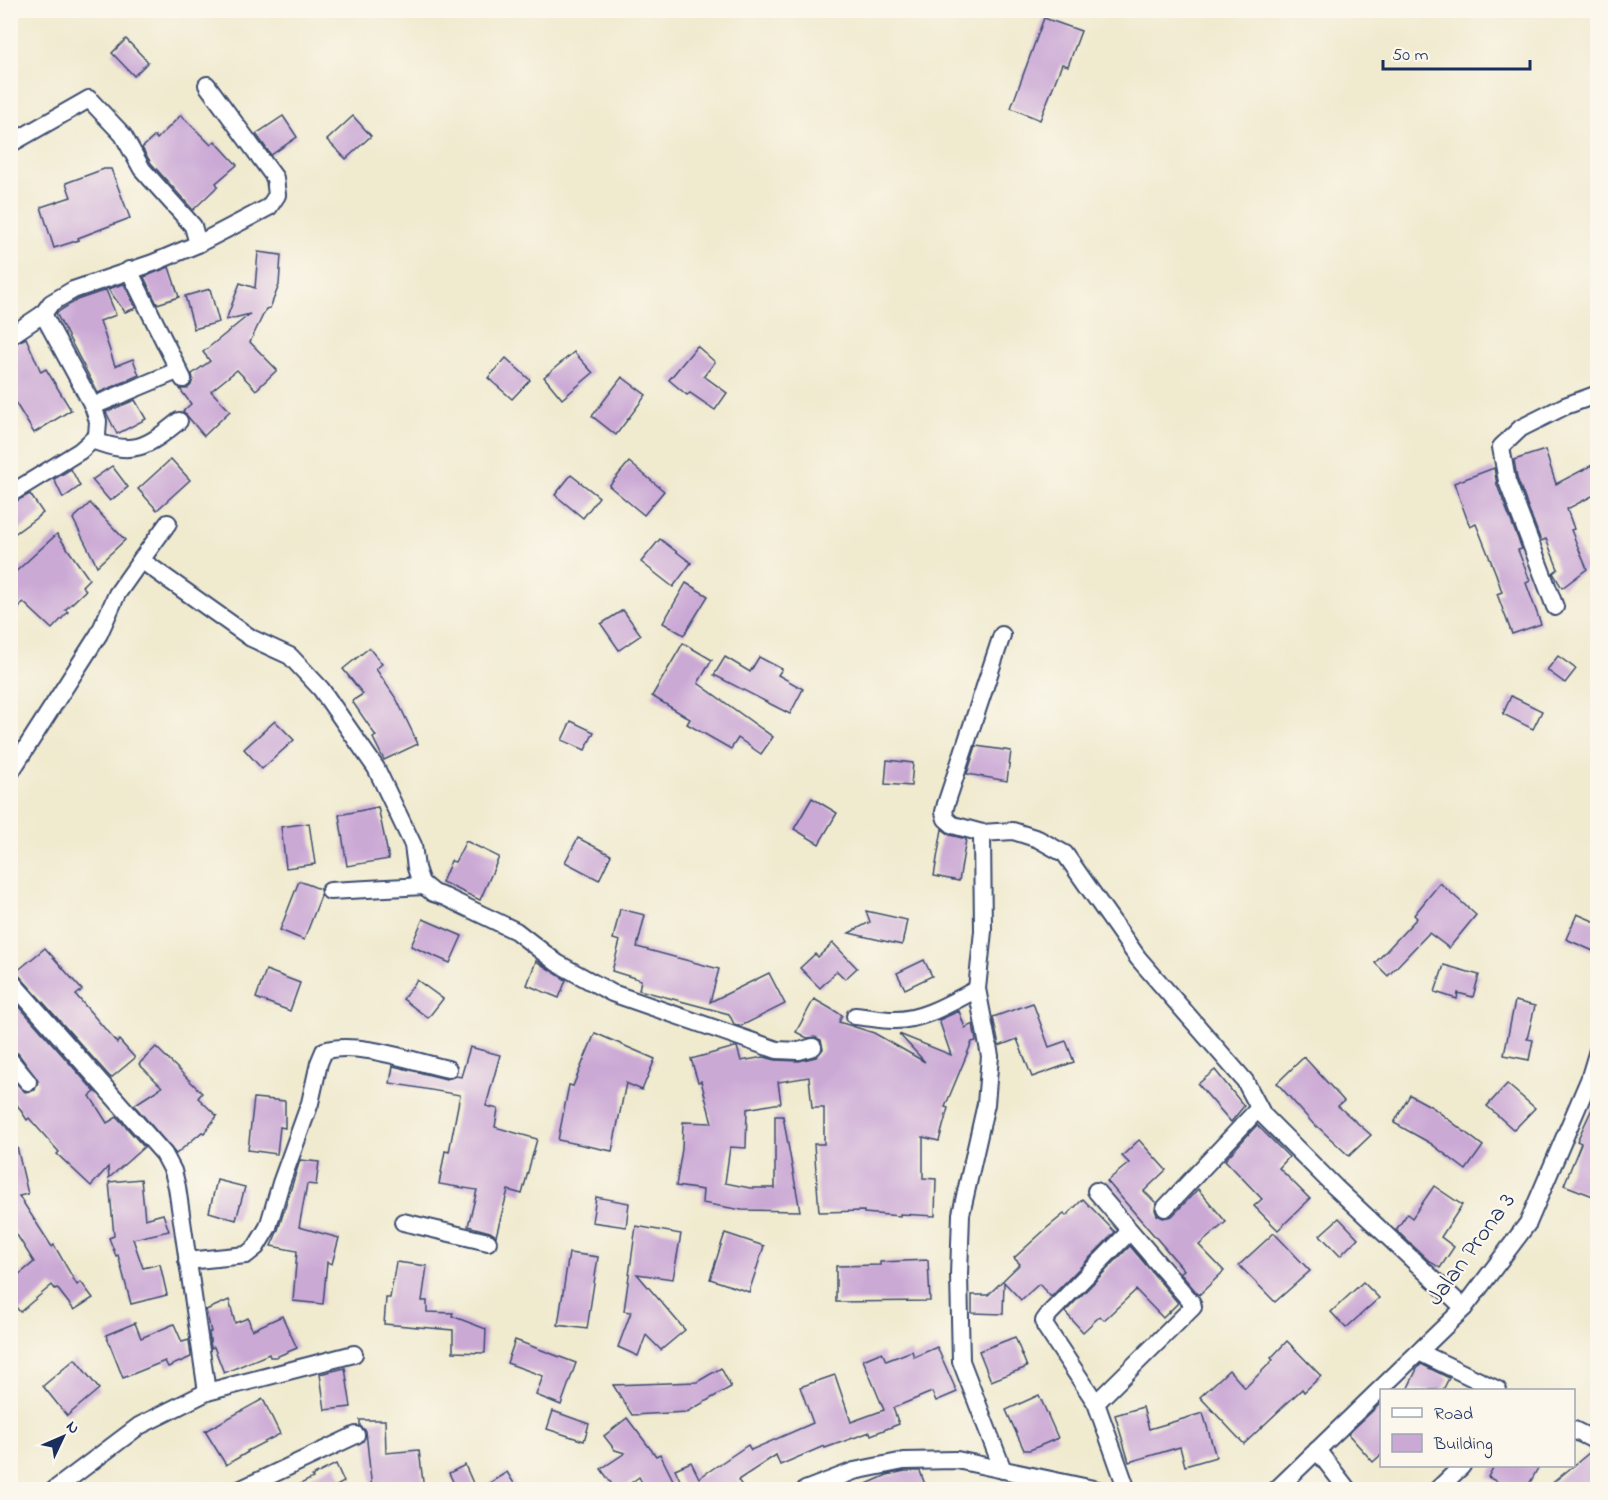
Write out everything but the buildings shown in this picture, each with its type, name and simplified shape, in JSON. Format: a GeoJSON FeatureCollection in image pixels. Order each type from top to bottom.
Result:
{"type":"FeatureCollection","features":[{"type":"Feature","properties":{"kind":"street"},"geometry":{"type":"LineString","coordinates":[[10,336],[43,314],[51,303],[74,290],[153,263],[198,244],[269,207],[277,195],[275,178],[207,85]]}},
{"type":"Feature","properties":{"kind":"street"},"geometry":{"type":"LineString","coordinates":[[10,144],[89,99],[123,135],[142,169],[193,226],[198,244]]}},
{"type":"Feature","properties":{"kind":"street"},"geometry":{"type":"LineString","coordinates":[[93,406],[180,375],[129,270]]}},
{"type":"Feature","properties":{"kind":"street"},"geometry":{"type":"LineString","coordinates":[[10,494],[80,451],[97,436],[98,421],[93,406],[43,314]]}},
{"type":"Feature","properties":{"kind":"street"},"geometry":{"type":"LineString","coordinates":[[1555,607],[1507,481],[1501,447],[1521,428],[1565,406],[1598,394]]}},
{"type":"Feature","properties":{"kind":"street"},"geometry":{"type":"LineString","coordinates":[[92,440],[113,448],[130,450],[163,434],[179,421]]}},
{"type":"Feature","properties":{"kind":"street"},"geometry":{"type":"LineString","coordinates":[[10,773],[99,634],[117,594],[168,523]]}},
{"type":"Feature","properties":{"kind":"street"},"geometry":{"type":"LineString","coordinates":[[141,560],[251,638],[290,656],[321,689],[376,768],[413,845],[416,868],[421,883],[433,893],[516,931],[557,963],[612,993],[777,1050],[799,1051],[813,1047]]}},
{"type":"Feature","properties":{"kind":"street"},"geometry":{"type":"LineString","coordinates":[[1002,635],[944,812],[946,819],[953,825],[982,833],[1013,831],[1038,839],[1065,854],[1138,957],[1245,1081],[1263,1115],[1335,1187],[1464,1308]]}},
{"type":"Feature","properties":{"kind":"street"},"geometry":{"type":"LineString","coordinates":[[982,833],[983,931],[977,989],[990,1056],[986,1104],[961,1214],[959,1275],[961,1361],[1003,1470]]}},
{"type":"Feature","properties":{"kind":"street"},"geometry":{"type":"LineString","coordinates":[[330,891],[424,886]]}},
{"type":"Feature","properties":{"kind":"street"},"geometry":{"type":"LineString","coordinates":[[10,980],[164,1154],[173,1171],[207,1392]]}},
{"type":"Feature","properties":{"kind":"street"},"geometry":{"type":"LineString","coordinates":[[855,1016],[893,1020],[908,1019],[977,989]]}},
{"type":"Feature","properties":{"kind":"street"},"geometry":{"type":"LineString","coordinates":[[187,1261],[246,1255],[256,1247],[268,1227],[310,1103],[324,1051],[335,1047],[355,1048],[448,1070]]}},
{"type":"Feature","properties":{"kind":"street","name":"Jalan Prona 3"},"geometry":{"type":"LineString","coordinates":[[1380,1389],[1464,1308],[1528,1223],[1590,1100],[1589,1080],[1598,1050]]}},
{"type":"Feature","properties":{"kind":"street"},"geometry":{"type":"LineString","coordinates":[[10,1060],[28,1082]]}},
{"type":"Feature","properties":{"kind":"street"},"geometry":{"type":"LineString","coordinates":[[1165,1208],[1259,1108]]}},
{"type":"Feature","properties":{"kind":"street"},"geometry":{"type":"LineString","coordinates":[[1096,1191],[1192,1303],[1192,1308],[1096,1403]]}},
{"type":"Feature","properties":{"kind":"street"},"geometry":{"type":"LineString","coordinates":[[403,1222],[488,1242]]}},
{"type":"Feature","properties":{"kind":"street"},"geometry":{"type":"LineString","coordinates":[[1127,1490],[1096,1403],[1044,1322],[1049,1314],[1131,1231]]}},
{"type":"Feature","properties":{"kind":"street"},"geometry":{"type":"LineString","coordinates":[[1419,1352],[1496,1389]]}},
{"type":"Feature","properties":{"kind":"street"},"geometry":{"type":"LineString","coordinates":[[54,1490],[139,1426],[207,1392],[354,1354]]}},
{"type":"Feature","properties":{"kind":"street","name":"Jalan Prona 3"},"geometry":{"type":"LineString","coordinates":[[1276,1489],[1380,1389]]}},
{"type":"Feature","properties":{"kind":"street"},"geometry":{"type":"LineString","coordinates":[[1575,1430],[1598,1442]]}},
{"type":"Feature","properties":{"kind":"street"},"geometry":{"type":"LineString","coordinates":[[239,1490],[356,1435]]}},
{"type":"Feature","properties":{"kind":"street"},"geometry":{"type":"LineString","coordinates":[[1317,1450],[1348,1490]]}},
{"type":"Feature","properties":{"kind":"street"},"geometry":{"type":"LineString","coordinates":[[805,1490],[854,1472],[904,1461],[957,1460],[1098,1490]]}},
{"type":"Feature","properties":{"kind":"street"},"geometry":{"type":"LineString","coordinates":[[1437,1490],[1461,1467]]}}]}
